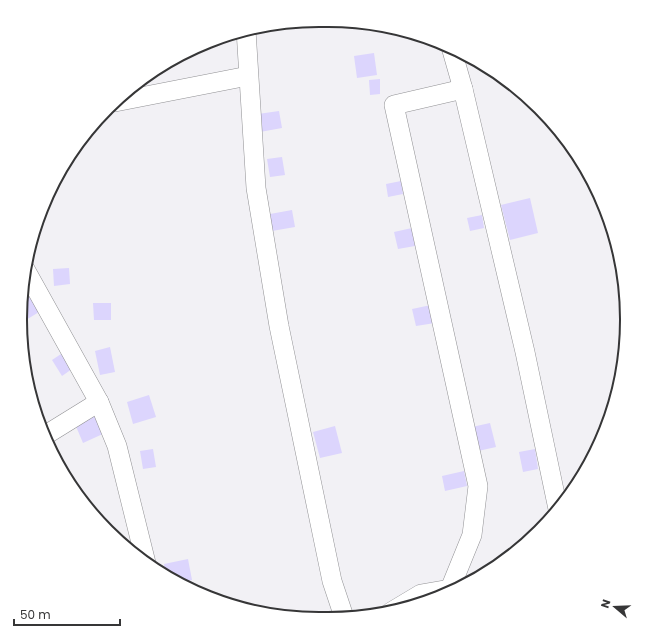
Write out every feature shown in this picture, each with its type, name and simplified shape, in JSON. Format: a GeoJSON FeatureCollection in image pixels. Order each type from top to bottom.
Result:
{"type":"FeatureCollection","features":[{"type":"Feature","properties":{"kind":"street"},"geometry":{"type":"LineString","coordinates":[[246,36],[256,188],[279,326],[332,581],[342,611]]}},
{"type":"Feature","properties":{"kind":"street"},"geometry":{"type":"LineString","coordinates":[[453,55],[463,89],[525,352],[556,502]]}},
{"type":"Feature","properties":{"kind":"street"},"geometry":{"type":"LineString","coordinates":[[127,100],[248,76]]}},
{"type":"Feature","properties":{"kind":"street"},"geometry":{"type":"LineString","coordinates":[[453,584],[472,535],[478,486],[394,105],[463,89]]}},
{"type":"Feature","properties":{"kind":"street"},"geometry":{"type":"LineString","coordinates":[[30,279],[99,402],[118,446],[144,554]]}},
{"type":"Feature","properties":{"kind":"street"},"geometry":{"type":"LineString","coordinates":[[50,432],[99,402]]}},
{"type":"Feature","properties":{"kind":"street"},"geometry":{"type":"LineString","coordinates":[[413,599],[421,594],[432,593]]}},
{"type":"Feature","properties":{"kind":"building"},"geometry":{"type":"Polygon","coordinates":[[[374,53],[377,75],[357,78],[354,56],[374,53]]]}},
{"type":"Feature","properties":{"kind":"building"},"geometry":{"type":"Polygon","coordinates":[[[380,79],[380,94],[370,95],[369,80],[380,79]]]}},
{"type":"Feature","properties":{"kind":"building"},"geometry":{"type":"Polygon","coordinates":[[[279,111],[282,128],[260,132],[258,114],[279,111]]]}},
{"type":"Feature","properties":{"kind":"building"},"geometry":{"type":"Polygon","coordinates":[[[282,157],[285,175],[270,177],[267,159],[282,157]]]}},
{"type":"Feature","properties":{"kind":"building"},"geometry":{"type":"Polygon","coordinates":[[[401,181],[403,194],[388,197],[386,184],[401,181]]]}},
{"type":"Feature","properties":{"kind":"building"},"geometry":{"type":"Polygon","coordinates":[[[530,198],[538,233],[510,240],[501,205],[530,198]]]}},
{"type":"Feature","properties":{"kind":"building"},"geometry":{"type":"Polygon","coordinates":[[[292,210],[295,227],[272,231],[270,214],[292,210]]]}},
{"type":"Feature","properties":{"kind":"building"},"geometry":{"type":"Polygon","coordinates":[[[482,215],[484,228],[470,231],[467,218],[482,215]]]}},
{"type":"Feature","properties":{"kind":"building"},"geometry":{"type":"Polygon","coordinates":[[[412,228],[415,246],[398,249],[394,232],[412,228]]]}},
{"type":"Feature","properties":{"kind":"building"},"geometry":{"type":"Polygon","coordinates":[[[69,268],[70,284],[54,286],[53,269],[69,268]]]}},
{"type":"Feature","properties":{"kind":"building"},"geometry":{"type":"Polygon","coordinates":[[[30,296],[39,312],[27,319],[28,300],[30,296]]]}},
{"type":"Feature","properties":{"kind":"building"},"geometry":{"type":"Polygon","coordinates":[[[93,303],[111,303],[111,320],[94,320],[93,303]]]}},
{"type":"Feature","properties":{"kind":"building"},"geometry":{"type":"Polygon","coordinates":[[[431,305],[435,323],[416,326],[412,309],[431,305]]]}},
{"type":"Feature","properties":{"kind":"building"},"geometry":{"type":"Polygon","coordinates":[[[110,347],[115,372],[100,375],[95,351],[110,347]]]}},
{"type":"Feature","properties":{"kind":"building"},"geometry":{"type":"Polygon","coordinates":[[[61,354],[72,369],[62,376],[52,360],[61,354]]]}},
{"type":"Feature","properties":{"kind":"building"},"geometry":{"type":"Polygon","coordinates":[[[149,395],[156,417],[133,424],[127,402],[149,395]]]}},
{"type":"Feature","properties":{"kind":"building"},"geometry":{"type":"Polygon","coordinates":[[[96,414],[105,433],[83,443],[75,424],[96,414]]]}},
{"type":"Feature","properties":{"kind":"building"},"geometry":{"type":"Polygon","coordinates":[[[490,423],[496,447],[478,451],[472,427],[490,423]]]}},
{"type":"Feature","properties":{"kind":"building"},"geometry":{"type":"Polygon","coordinates":[[[335,426],[342,453],[320,458],[313,432],[335,426]]]}},
{"type":"Feature","properties":{"kind":"building"},"geometry":{"type":"Polygon","coordinates":[[[153,449],[156,467],[143,469],[140,451],[153,449]]]}},
{"type":"Feature","properties":{"kind":"building"},"geometry":{"type":"Polygon","coordinates":[[[535,449],[538,469],[523,472],[519,452],[535,449]]]}},
{"type":"Feature","properties":{"kind":"building"},"geometry":{"type":"Polygon","coordinates":[[[464,471],[467,486],[445,491],[442,476],[464,471]]]}},
{"type":"Feature","properties":{"kind":"building"},"geometry":{"type":"Polygon","coordinates":[[[188,559],[192,580],[188,581],[173,573],[165,568],[164,564],[188,559]]]}}]}
